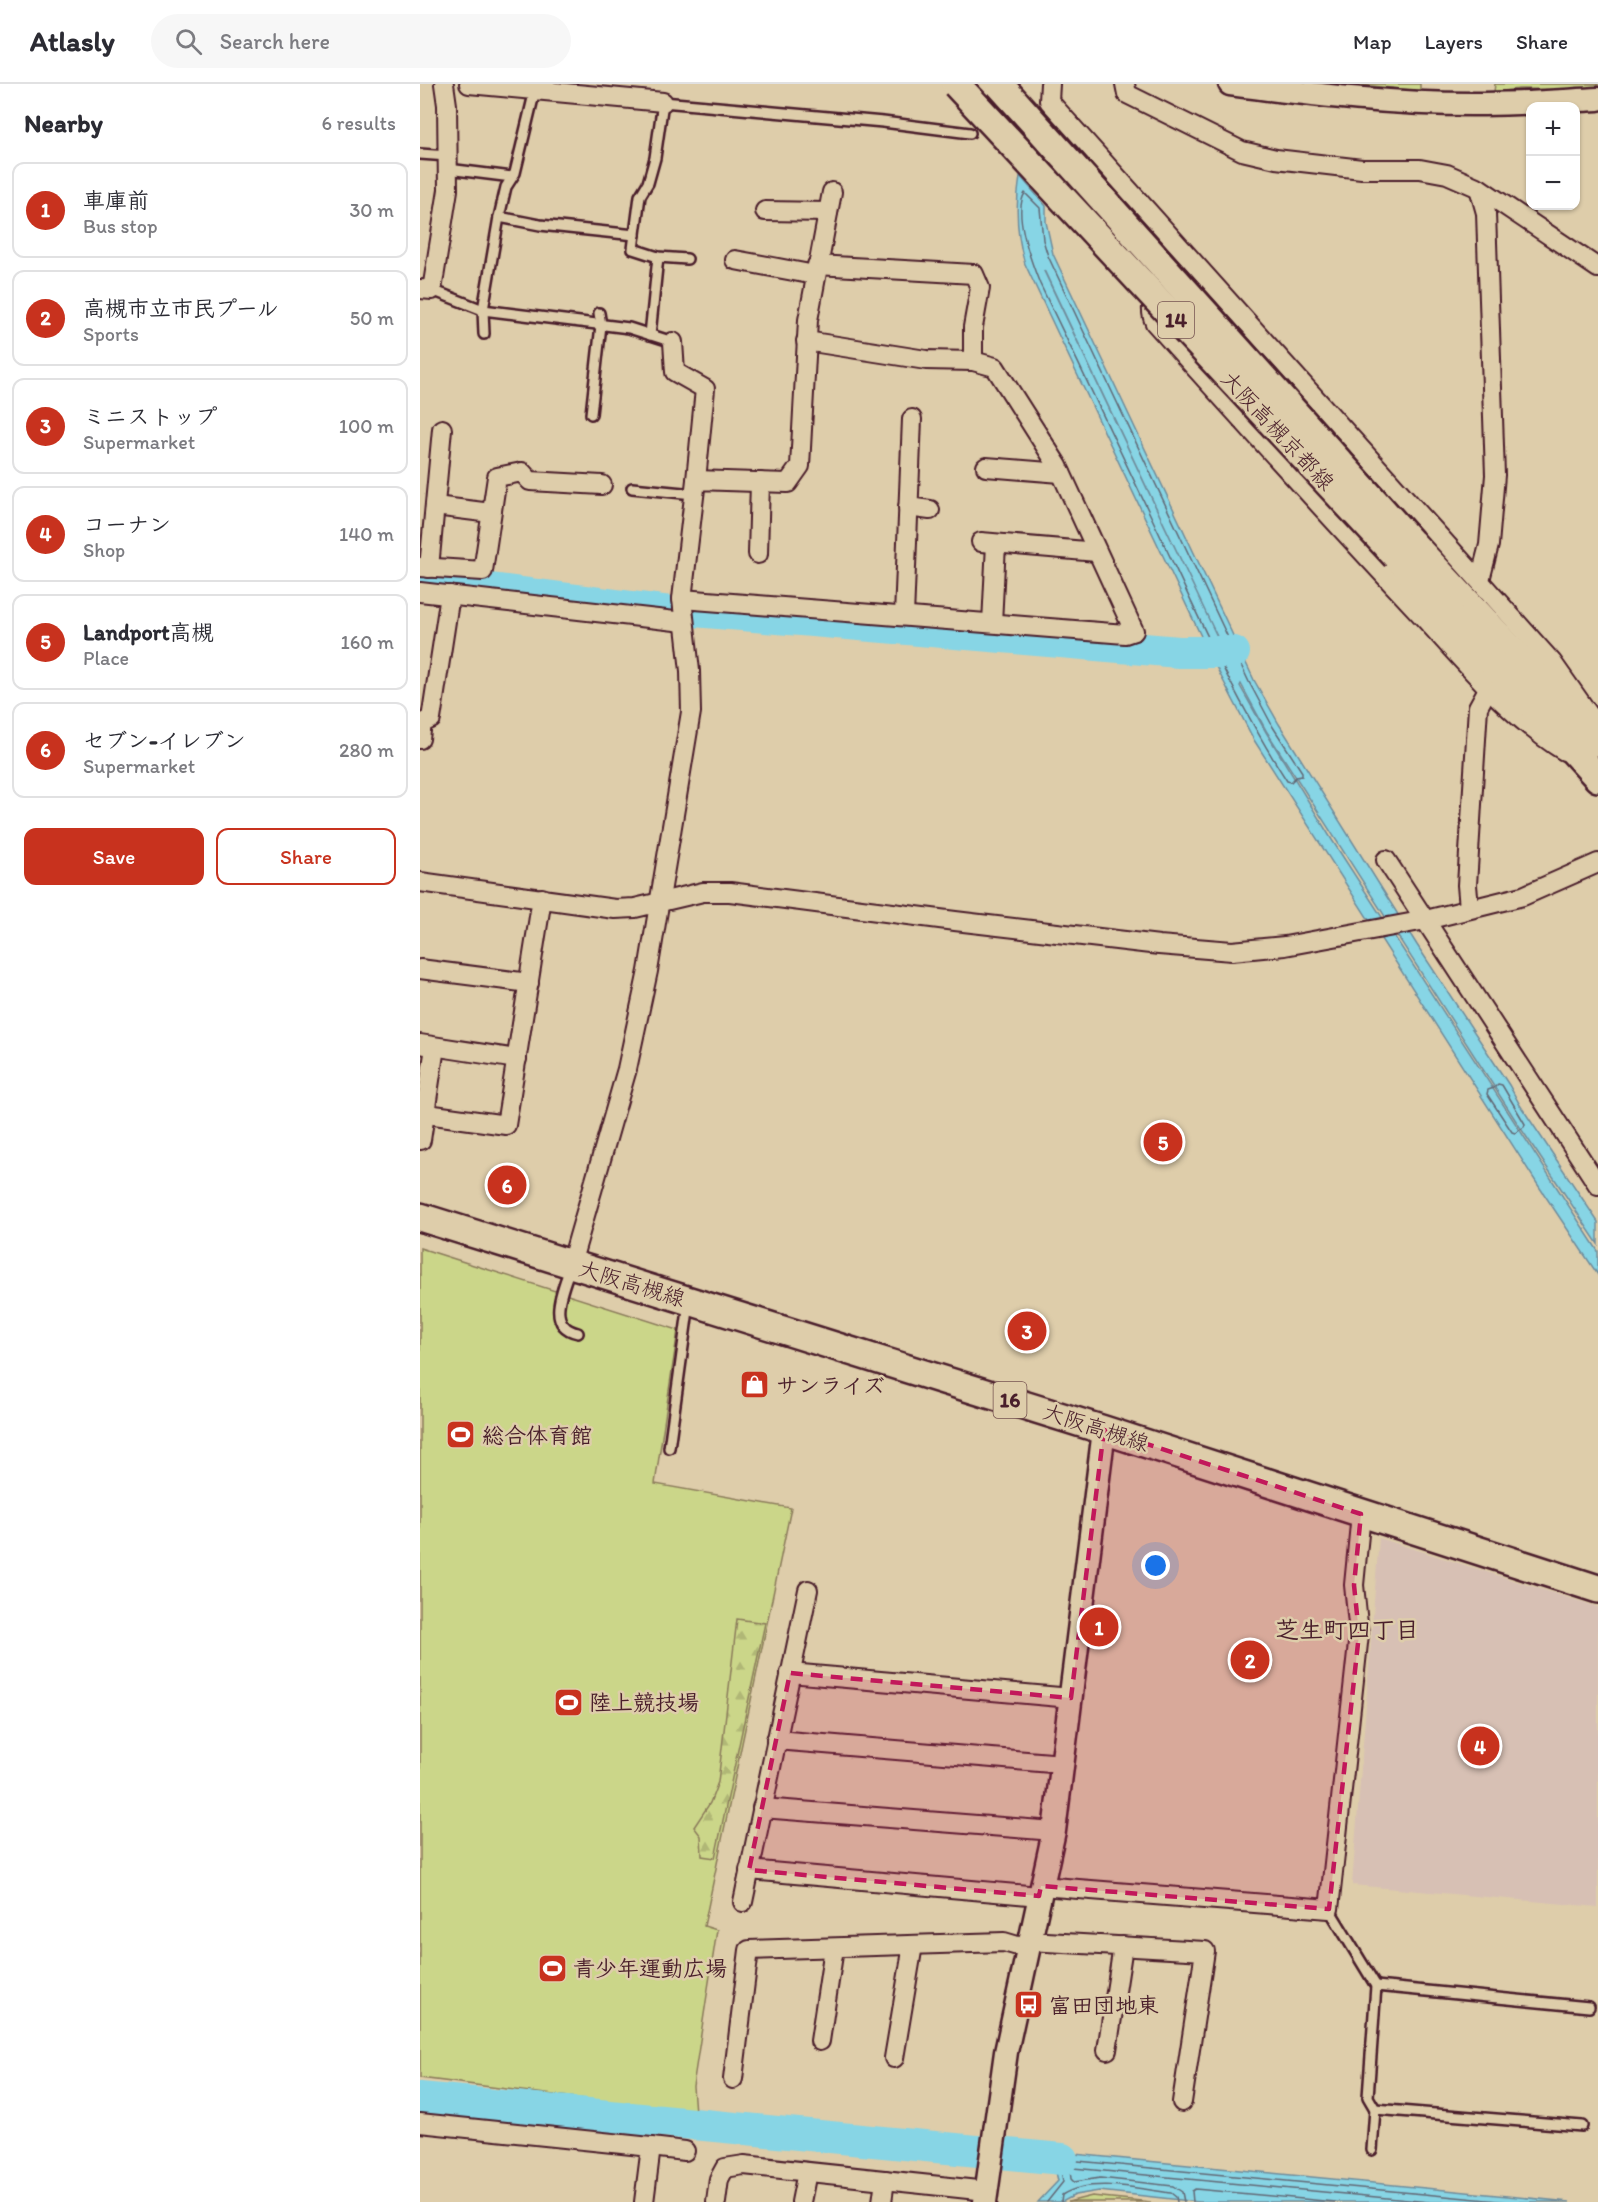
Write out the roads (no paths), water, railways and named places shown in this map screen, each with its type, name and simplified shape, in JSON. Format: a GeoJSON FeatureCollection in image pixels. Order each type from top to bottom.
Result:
{"type":"FeatureCollection","features":[{"type":"Feature","properties":{"kind":"main road","name":"大阪高槻京都線"},"geometry":{"type":"LineString","coordinates":[[956,84],[1404,549],[1595,756]]}},
{"type":"Feature","properties":{"kind":"main road","name":"大阪高槻京都線"},"geometry":{"type":"LineString","coordinates":[[999,84],[1404,549]]}},
{"type":"Feature","properties":{"kind":"main road","name":"大阪高槻線"},"geometry":{"type":"LineString","coordinates":[[420,1217],[1104,1430],[1598,1589]]}},
{"type":"Feature","properties":{"kind":"street"},"geometry":{"type":"LineString","coordinates":[[426,290],[448,190],[447,105],[444,84]]}},
{"type":"Feature","properties":{"kind":"street"},"geometry":{"type":"LineString","coordinates":[[469,84],[663,102]]}},
{"type":"Feature","properties":{"kind":"street"},"geometry":{"type":"LineString","coordinates":[[1050,84],[1049,100],[1552,662],[1590,716],[1595,756],[1538,734],[1489,687],[1305,491],[1155,323],[1151,313],[1152,306],[1155,296],[1163,285],[1178,274],[1202,272]]}},
{"type":"Feature","properties":{"kind":"street"},"geometry":{"type":"LineString","coordinates":[[1125,84],[1127,94],[1242,150],[1276,159],[1362,169],[1420,169],[1447,174],[1479,188],[1598,268]]}},
{"type":"Feature","properties":{"kind":"street"},"geometry":{"type":"LineString","coordinates":[[1230,84],[1303,94],[1392,102],[1485,104],[1598,99]]}},
{"type":"Feature","properties":{"kind":"street"},"geometry":{"type":"LineString","coordinates":[[1479,188],[1485,213],[1495,464],[1489,545],[1480,580]]}},
{"type":"Feature","properties":{"kind":"street"},"geometry":{"type":"LineString","coordinates":[[695,487],[760,482],[788,483],[800,466],[806,341],[816,270],[832,192]]}},
{"type":"Feature","properties":{"kind":"street"},"geometry":{"type":"LineString","coordinates":[[1145,208],[1154,235],[1163,285]]}},
{"type":"Feature","properties":{"kind":"street"},"geometry":{"type":"LineString","coordinates":[[765,211],[828,212]]}},
{"type":"Feature","properties":{"kind":"street"},"geometry":{"type":"LineString","coordinates":[[735,260],[816,270],[974,274],[980,288],[972,327],[973,361]]}},
{"type":"Feature","properties":{"kind":"street"},"geometry":{"type":"LineString","coordinates":[[682,598],[1125,634],[1134,631],[1061,473],[995,367],[973,361],[926,360],[806,341]]}},
{"type":"Feature","properties":{"kind":"street"},"geometry":{"type":"LineString","coordinates":[[571,1264],[627,1069],[648,971],[691,712],[690,670],[682,598],[705,389],[675,372],[673,342]]}},
{"type":"Feature","properties":{"kind":"street"},"geometry":{"type":"LineString","coordinates":[[904,616],[908,507],[920,439],[912,419]]}},
{"type":"Feature","properties":{"kind":"street"},"geometry":{"type":"LineString","coordinates":[[442,429],[435,506],[424,567],[483,571],[496,477],[522,472],[530,482],[602,485]]}},
{"type":"Feature","properties":{"kind":"street"},"geometry":{"type":"LineString","coordinates":[[986,467],[1061,473]]}},
{"type":"Feature","properties":{"kind":"street"},"geometry":{"type":"LineString","coordinates":[[758,554],[760,482]]}},
{"type":"Feature","properties":{"kind":"street"},"geometry":{"type":"LineString","coordinates":[[435,506],[491,513]]}},
{"type":"Feature","properties":{"kind":"street"},"geometry":{"type":"LineString","coordinates":[[908,507],[930,510]]}},
{"type":"Feature","properties":{"kind":"street"},"geometry":{"type":"LineString","coordinates":[[992,623],[989,543],[1097,552]]}},
{"type":"Feature","properties":{"kind":"street"},"geometry":{"type":"LineString","coordinates":[[420,592],[684,622]]}},
{"type":"Feature","properties":{"kind":"street"},"geometry":{"type":"LineString","coordinates":[[420,739],[422,723],[431,719],[450,595]]}},
{"type":"Feature","properties":{"kind":"street"},"geometry":{"type":"LineString","coordinates":[[1469,908],[1467,885],[1478,707],[1489,687]]}},
{"type":"Feature","properties":{"kind":"street"},"geometry":{"type":"LineString","coordinates":[[1386,860],[1598,1185]]}},
{"type":"Feature","properties":{"kind":"street"},"geometry":{"type":"LineString","coordinates":[[420,882],[615,909],[659,904],[703,892],[730,892],[1159,945],[1232,951],[1285,946],[1426,920],[1523,896],[1598,863]]}},
{"type":"Feature","properties":{"kind":"street"},"geometry":{"type":"LineString","coordinates":[[422,1113],[506,1125],[542,898]]}},
{"type":"Feature","properties":{"kind":"street"},"geometry":{"type":"LineString","coordinates":[[420,969],[529,983]]}},
{"type":"Feature","properties":{"kind":"street"},"geometry":{"type":"LineString","coordinates":[[422,1140],[428,1045],[517,1059]]}},
{"type":"Feature","properties":{"kind":"street"},"geometry":{"type":"LineString","coordinates":[[716,2202],[719,2179],[725,2168],[744,2165],[885,2180],[986,2196],[1006,2052],[1054,1831],[1104,1430]]}},
{"type":"Feature","properties":{"kind":"street"},"geometry":{"type":"LineString","coordinates":[[749,1870],[1329,1909],[1359,1634],[1354,1585],[1361,1514]]}},
{"type":"Feature","properties":{"kind":"street"},"geometry":{"type":"LineString","coordinates":[[743,1902],[808,1590]]}},
{"type":"Feature","properties":{"kind":"street"},"geometry":{"type":"LineString","coordinates":[[790,1673],[1071,1698]]}},
{"type":"Feature","properties":{"kind":"street"},"geometry":{"type":"LineString","coordinates":[[776,1740],[1063,1764]]}},
{"type":"Feature","properties":{"kind":"street"},"geometry":{"type":"LineString","coordinates":[[762,1808],[1054,1831]]}},
{"type":"Feature","properties":{"kind":"street"},"geometry":{"type":"LineString","coordinates":[[733,2079],[749,1950],[1004,1942],[1028,1945],[1205,1951],[1182,2102]]}},
{"type":"Feature","properties":{"kind":"street"},"geometry":{"type":"LineString","coordinates":[[894,2058],[913,1945]]}},
{"type":"Feature","properties":{"kind":"street"},"geometry":{"type":"LineString","coordinates":[[1107,2050],[1123,1947]]}},
{"type":"Feature","properties":{"kind":"street"},"geometry":{"type":"LineString","coordinates":[[820,2041],[834,1948]]}},
{"type":"Feature","properties":{"kind":"street"},"geometry":{"type":"LineString","coordinates":[[420,2123],[685,2151]]}},
{"type":"Feature","properties":{"kind":"street"},"geometry":{"type":"LineString","coordinates":[[644,2202],[651,2147]]}},
{"type":"Feature","properties":{"kind":"street"},"geometry":{"type":"LineString","coordinates":[[801,2202],[807,2172]]}},
{"type":"Feature","properties":{"kind":"street"},"geometry":{"type":"LineString","coordinates":[[882,2202],[885,2180]]}},
{"type":"Feature","properties":{"kind":"lane"},"geometry":{"type":"LineString","coordinates":[[484,334],[483,310],[499,216],[506,187],[515,173],[535,90]]}},
{"type":"Feature","properties":{"kind":"lane"},"geometry":{"type":"LineString","coordinates":[[687,259],[658,257],[633,249],[640,196],[648,183],[655,158],[663,102],[892,123],[970,133]]}},
{"type":"Feature","properties":{"kind":"lane"},"geometry":{"type":"LineString","coordinates":[[420,154],[448,163],[512,177]]}},
{"type":"Feature","properties":{"kind":"lane"},"geometry":{"type":"LineString","coordinates":[[499,216],[540,225],[635,235]]}},
{"type":"Feature","properties":{"kind":"lane"},"geometry":{"type":"LineString","coordinates":[[650,335],[658,257]]}},
{"type":"Feature","properties":{"kind":"lane"},"geometry":{"type":"LineString","coordinates":[[426,290],[483,310],[629,328],[673,342]]}},
{"type":"Feature","properties":{"kind":"lane"},"geometry":{"type":"LineString","coordinates":[[591,414],[601,325],[599,313]]}},
{"type":"Feature","properties":{"kind":"lane"},"geometry":{"type":"LineString","coordinates":[[632,488],[695,487]]}},
{"type":"Feature","properties":{"kind":"lane"},"geometry":{"type":"LineString","coordinates":[[571,1264],[557,1312],[561,1324],[572,1332],[578,1333]]}},
{"type":"Feature","properties":{"kind":"lane"},"geometry":{"type":"LineString","coordinates":[[669,1448],[689,1301]]}},
{"type":"Feature","properties":{"kind":"lane"},"geometry":{"type":"LineString","coordinates":[[1329,1909],[1376,1986],[1368,2097],[1375,2109],[1372,2150]]}},
{"type":"Feature","properties":{"kind":"lane"},"geometry":{"type":"LineString","coordinates":[[1376,1986],[1589,2007]]}},
{"type":"Feature","properties":{"kind":"lane"},"geometry":{"type":"LineString","coordinates":[[1375,2109],[1582,2126]]}},
{"type":"Feature","properties":{"kind":"water"},"geometry":{"type":"Polygon","coordinates":[[[1020,176],[1046,206],[1046,222],[1053,254],[1254,680],[1417,945],[1598,1222],[1598,1244],[1518,1124],[1267,732],[1241,684],[1240,686],[1266,732],[1332,840],[1598,1251],[1598,1275],[1254,740],[1212,659],[1205,652],[1208,651],[1025,264],[1018,231],[1020,176]],[[1044,270],[1044,271],[1222,647],[1044,270]]]}},
{"type":"Feature","properties":{"kind":"water"},"geometry":{"type":"Polygon","coordinates":[[[1022,2149],[1570,2202],[1199,2202],[1099,2191],[1075,2195],[1062,2202],[1038,2202],[1058,2181],[1056,2172],[1049,2168],[1019,2165],[1022,2149]]]}},
{"type":"Feature","properties":{"kind":"waterway"},"geometry":{"type":"LineString","coordinates":[[420,580],[672,612],[694,611],[1179,652],[1234,652]]}},
{"type":"Feature","properties":{"kind":"waterway"},"geometry":{"type":"LineString","coordinates":[[420,2098],[1062,2159]]}},
{"type":"Feature","properties":{"kind":"place","name":"Landport高槻"},"geometry":{"type":"Point","coordinates":[1163,1142]}},
{"type":"Feature","properties":{"kind":"place","name":"セブン-イレブン"},"geometry":{"type":"Point","coordinates":[507,1185]}},
{"type":"Feature","properties":{"kind":"place","name":"ミニストップ"},"geometry":{"type":"Point","coordinates":[1027,1331]}},
{"type":"Feature","properties":{"kind":"place","name":"サンライズ"},"geometry":{"type":"Point","coordinates":[755,1385]}},
{"type":"Feature","properties":{"kind":"place","name":"総合体育館"},"geometry":{"type":"Point","coordinates":[461,1435]}},
{"type":"Feature","properties":{"kind":"place","name":"車庫前"},"geometry":{"type":"Point","coordinates":[1099,1627]}},
{"type":"Feature","properties":{"kind":"place","name":"高槻市立市民プール"},"geometry":{"type":"Point","coordinates":[1250,1660]}},
{"type":"Feature","properties":{"kind":"place","name":"陸上競技場"},"geometry":{"type":"Point","coordinates":[568,1702]}},
{"type":"Feature","properties":{"kind":"place","name":"コーナン"},"geometry":{"type":"Point","coordinates":[1480,1746]}},
{"type":"Feature","properties":{"kind":"place","name":"青少年運動広場"},"geometry":{"type":"Point","coordinates":[552,1968]}},
{"type":"Feature","properties":{"kind":"place","name":"富田団地東"},"geometry":{"type":"Point","coordinates":[1028,2005]}},
{"type":"Feature","properties":{"kind":"district","name":"芝生町四丁目"},"geometry":{"type":"Point","coordinates":[1347,1630]}}]}
